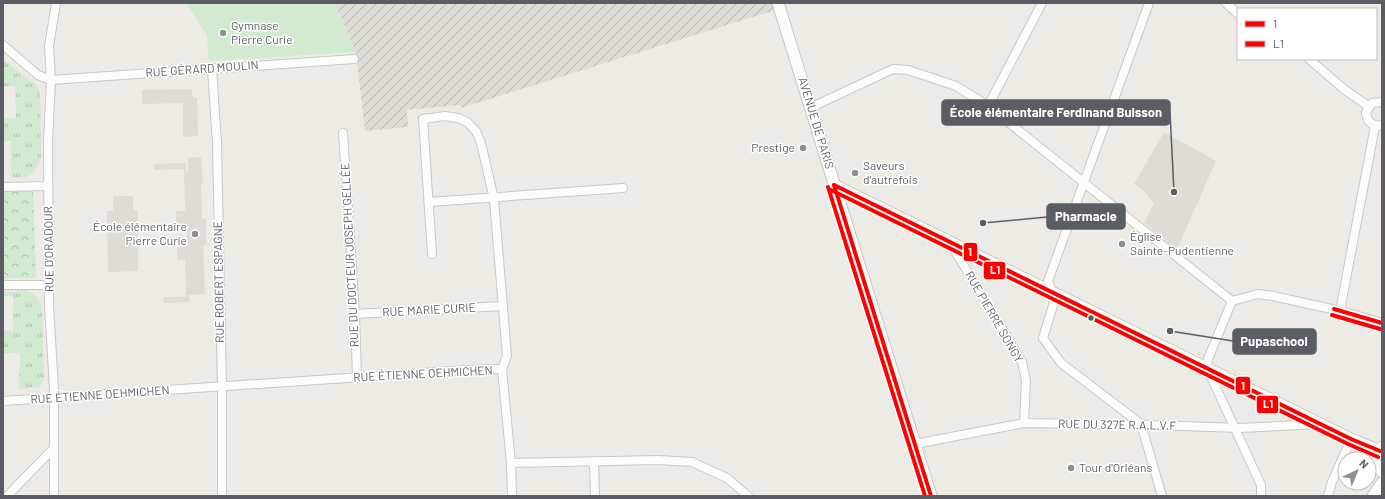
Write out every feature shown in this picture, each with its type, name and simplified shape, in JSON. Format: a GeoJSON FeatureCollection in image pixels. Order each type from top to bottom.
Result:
{"type":"FeatureCollection","features":[{"type":"Feature","properties":{"kind":"main road","name":"AVENUE DE PARIS"},"geometry":{"type":"LineString","coordinates":[[778,3],[812,107],[834,185],[931,496]]}},
{"type":"Feature","properties":{"kind":"main road"},"geometry":{"type":"LineString","coordinates":[[834,185],[948,240],[1050,286],[1208,368],[1351,439],[1381,449],[1378,462],[1382,472]]}},
{"type":"Feature","properties":{"kind":"main road"},"geometry":{"type":"LineString","coordinates":[[1374,496],[1382,483]]}},
{"type":"Feature","properties":{"kind":"street","name":"RUE D'ORADOUR"},"geometry":{"type":"LineString","coordinates":[[54,496],[54,397],[49,285],[48,141],[51,80],[49,46],[56,3]]}},
{"type":"Feature","properties":{"kind":"street"},"geometry":{"type":"LineString","coordinates":[[988,106],[1042,3]]}},
{"type":"Feature","properties":{"kind":"street"},"geometry":{"type":"LineString","coordinates":[[1149,3],[1084,183],[1076,201],[1050,286],[1055,299],[1043,338],[1061,363],[1141,424],[1162,496]]}},
{"type":"Feature","properties":{"kind":"street"},"geometry":{"type":"LineString","coordinates":[[1226,3],[1237,13]]}},
{"type":"Feature","properties":{"kind":"street"},"geometry":{"type":"LineString","coordinates":[[3,45],[38,75],[51,80]]}},
{"type":"Feature","properties":{"kind":"street","name":"RUE GÉRARD MOULIN"},"geometry":{"type":"LineString","coordinates":[[51,80],[354,59]]}},
{"type":"Feature","properties":{"kind":"street"},"geometry":{"type":"LineString","coordinates":[[1310,60],[1345,90],[1368,106]]}},
{"type":"Feature","properties":{"kind":"street","name":"RUE ROBERT ESPAGNE"},"geometry":{"type":"LineString","coordinates":[[212,68],[216,143],[222,387],[222,496]]}},
{"type":"Feature","properties":{"kind":"street"},"geometry":{"type":"LineString","coordinates":[[812,107],[892,69],[908,70],[956,86],[988,106],[1232,301]]}},
{"type":"Feature","properties":{"kind":"street"},"geometry":{"type":"LineString","coordinates":[[1340,310],[1379,126],[1370,123],[1366,118],[1366,112],[1368,106],[1372,103],[1382,102]]}},
{"type":"Feature","properties":{"kind":"street"},"geometry":{"type":"LineString","coordinates":[[432,254],[423,119],[445,116],[458,118],[467,122],[476,131],[482,142],[494,199],[507,356],[502,369]]}},
{"type":"Feature","properties":{"kind":"street","name":"RUE DU DOCTEUR JOSEPH GELLÉE"},"geometry":{"type":"LineString","coordinates":[[343,133],[355,314],[356,378]]}},
{"type":"Feature","properties":{"kind":"street"},"geometry":{"type":"LineString","coordinates":[[3,186],[48,186]]}},
{"type":"Feature","properties":{"kind":"street"},"geometry":{"type":"LineString","coordinates":[[429,202],[494,199],[623,188]]}},
{"type":"Feature","properties":{"kind":"street","name":"RUE PIERRE SONGY"},"geometry":{"type":"LineString","coordinates":[[948,240],[1022,362],[1026,380],[1024,423]]}},
{"type":"Feature","properties":{"kind":"street"},"geometry":{"type":"LineString","coordinates":[[3,285],[49,285]]}},
{"type":"Feature","properties":{"kind":"street"},"geometry":{"type":"LineString","coordinates":[[1232,301],[1258,294],[1340,310],[1382,323]]}},
{"type":"Feature","properties":{"kind":"street"},"geometry":{"type":"LineString","coordinates":[[1232,301],[1208,359],[1208,368],[1261,485],[1261,496]]}},
{"type":"Feature","properties":{"kind":"street","name":"RUE MARIE CURIE"},"geometry":{"type":"LineString","coordinates":[[355,314],[503,306]]}},
{"type":"Feature","properties":{"kind":"street","name":"RUE ÉTIENNE OEHMICHEN"},"geometry":{"type":"LineString","coordinates":[[3,401],[467,370],[502,369],[511,463],[512,496]]}},
{"type":"Feature","properties":{"kind":"street","name":"RUE DU 327E R.A.L.V.F"},"geometry":{"type":"LineString","coordinates":[[915,444],[1024,423],[1141,424],[1235,428],[1321,424]]}},
{"type":"Feature","properties":{"kind":"street"},"geometry":{"type":"LineString","coordinates":[[1328,496],[1332,482],[1351,439]]}},
{"type":"Feature","properties":{"kind":"street"},"geometry":{"type":"LineString","coordinates":[[7,496],[53,448]]}},
{"type":"Feature","properties":{"kind":"street"},"geometry":{"type":"LineString","coordinates":[[511,463],[658,460],[692,462],[727,478],[748,496]]}},
{"type":"Feature","properties":{"kind":"street"},"geometry":{"type":"LineString","coordinates":[[594,461],[596,496]]}},
{"type":"Feature","properties":{"kind":"shaded area"},"geometry":{"type":"Polygon","coordinates":[[[335,3],[783,3],[785,7],[461,108],[460,105],[407,110],[408,127],[365,131],[356,53],[335,3]]]}},
{"type":"Feature","properties":{"kind":"shaded area"},"geometry":{"type":"Polygon","coordinates":[[[192,89],[192,95],[194,98],[197,97],[198,136],[183,137],[183,103],[142,104],[142,90],[192,89]]]}},
{"type":"Feature","properties":{"kind":"shaded area"},"geometry":{"type":"Polygon","coordinates":[[[1164,132],[1216,161],[1177,249],[1144,223],[1154,203],[1142,189],[1134,184],[1164,132]]]}},
{"type":"Feature","properties":{"kind":"shaded area","name":"École élémentaire Pierre Curie"},"geometry":{"type":"Polygon","coordinates":[[[201,157],[203,184],[201,185],[202,219],[206,219],[206,245],[203,245],[205,294],[189,295],[189,302],[164,303],[163,297],[186,297],[185,260],[177,260],[177,247],[187,246],[187,224],[176,224],[176,211],[185,211],[184,169],[154,170],[154,164],[186,163],[186,171],[188,171],[188,158],[201,157]]]}},
{"type":"Feature","properties":{"kind":"shaded area"},"geometry":{"type":"Polygon","coordinates":[[[113,196],[133,196],[133,210],[138,211],[138,271],[108,272],[107,211],[113,211],[113,196]]]}},
{"type":"Feature","properties":{"kind":"green space"},"geometry":{"type":"Polygon","coordinates":[[[186,3],[335,3],[355,52],[209,61],[207,35],[186,3]]]}},
{"type":"Feature","properties":{"kind":"green space"},"geometry":{"type":"Polygon","coordinates":[[[5,61],[34,83],[40,91],[41,159],[34,172],[26,178],[11,177],[11,141],[3,141],[3,119],[16,118],[15,86],[3,86],[3,66],[5,61]]]}},
{"type":"Feature","properties":{"kind":"green space"},"geometry":{"type":"Polygon","coordinates":[[[3,191],[33,191],[36,276],[33,278],[3,278],[3,191]]]}},
{"type":"Feature","properties":{"kind":"green space"},"geometry":{"type":"Polygon","coordinates":[[[26,290],[34,294],[42,304],[44,380],[40,387],[19,389],[20,353],[3,353],[3,331],[13,331],[13,296],[3,296],[3,292],[26,290]]]}},
{"type":"Feature","properties":{"kind":"transit line","name":"1"},"geometry":{"type":"LineString","coordinates":[[834,185],[1351,439],[1380,451]]}},
{"type":"Feature","properties":{"kind":"transit line","name":"1"},"geometry":{"type":"LineString","coordinates":[[834,185],[931,496]]}},
{"type":"Feature","properties":{"kind":"transit line","name":"L1"},"geometry":{"type":"LineString","coordinates":[[828,187],[925,496]]}},
{"type":"Feature","properties":{"kind":"transit line","name":"L1"},"geometry":{"type":"LineString","coordinates":[[831,190],[1348,444],[1378,457]]}},
{"type":"Feature","properties":{"kind":"transit line","name":"1"},"geometry":{"type":"LineString","coordinates":[[1334,309],[1382,323]]}},
{"type":"Feature","properties":{"kind":"transit line","name":"L1"},"geometry":{"type":"LineString","coordinates":[[1332,315],[1380,329]]}},
{"type":"Feature","properties":{"kind":"place","name":"Gymnase Pierre Curie"},"geometry":{"type":"Point","coordinates":[223,33]}},
{"type":"Feature","properties":{"kind":"place","name":"Prestige"},"geometry":{"type":"Point","coordinates":[803,148]}},
{"type":"Feature","properties":{"kind":"place","name":"Saveurs d'autrefois"},"geometry":{"type":"Point","coordinates":[855,173]}},
{"type":"Feature","properties":{"kind":"place","name":"École élémentaire Ferdinand Buisson"},"geometry":{"type":"Point","coordinates":[1174,192]}},
{"type":"Feature","properties":{"kind":"place","name":"Pharmacie"},"geometry":{"type":"Point","coordinates":[983,223]}},
{"type":"Feature","properties":{"kind":"place","name":"École élémentaire Pierre Curie"},"geometry":{"type":"Point","coordinates":[195,234]}},
{"type":"Feature","properties":{"kind":"place","name":"Église Sainte-Pudentienne"},"geometry":{"type":"Point","coordinates":[1122,244]}},
{"type":"Feature","properties":{"kind":"place","name":"Pupaschool"},"geometry":{"type":"Point","coordinates":[1170,331]}},
{"type":"Feature","properties":{"kind":"place","name":"Tour d'Orléans"},"geometry":{"type":"Point","coordinates":[1071,468]}}]}
